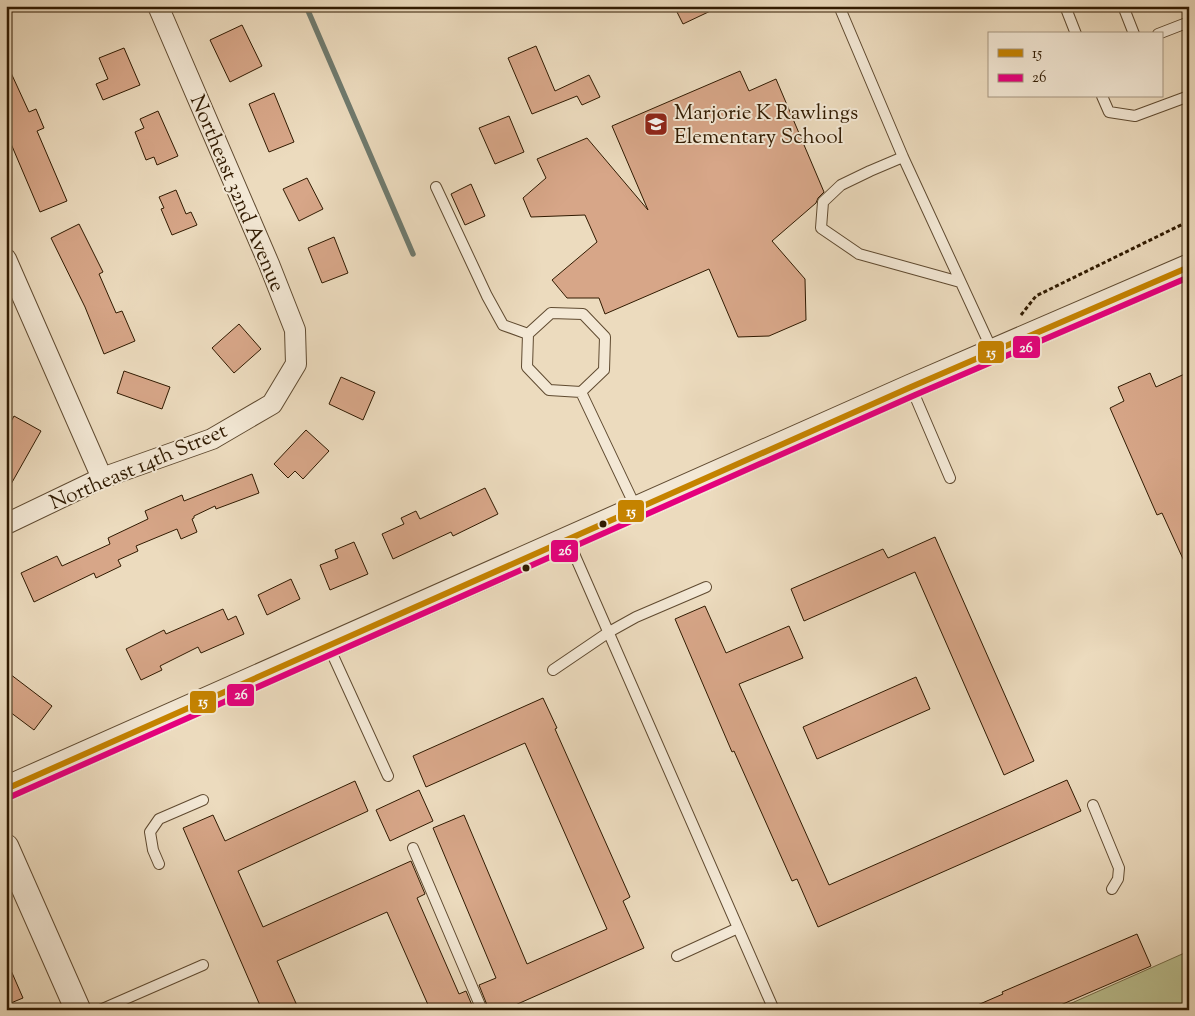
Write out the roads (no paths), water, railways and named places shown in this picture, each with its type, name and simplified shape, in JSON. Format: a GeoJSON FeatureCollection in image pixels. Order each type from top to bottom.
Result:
{"type":"FeatureCollection","features":[{"type":"Feature","properties":{"kind":"street","name":"Northeast 32nd Avenue"},"geometry":{"type":"LineString","coordinates":[[158,6],[234,181],[295,330],[296,364],[285,382]]}},
{"type":"Feature","properties":{"kind":"street"},"geometry":{"type":"LineString","coordinates":[[6,259],[102,478]]}},
{"type":"Feature","properties":{"kind":"street"},"geometry":{"type":"LineString","coordinates":[[6,789],[911,387],[993,353],[1189,266]]}},
{"type":"Feature","properties":{"kind":"street","name":"Northeast 14th Street"},"geometry":{"type":"LineString","coordinates":[[6,524],[102,478],[212,439],[272,404],[285,382]]}},
{"type":"Feature","properties":{"kind":"street"},"geometry":{"type":"LineString","coordinates":[[6,848],[78,1010]]}},
{"type":"Feature","properties":{"kind":"lane"},"geometry":{"type":"LineString","coordinates":[[839,6],[902,157],[993,353]]}},
{"type":"Feature","properties":{"kind":"lane"},"geometry":{"type":"LineString","coordinates":[[1065,6],[1075,32]]}},
{"type":"Feature","properties":{"kind":"lane"},"geometry":{"type":"LineString","coordinates":[[1123,6],[1133,32]]}},
{"type":"Feature","properties":{"kind":"lane"},"geometry":{"type":"LineString","coordinates":[[1162,32],[1189,22]]}},
{"type":"Feature","properties":{"kind":"lane"},"geometry":{"type":"LineString","coordinates":[[1103,98],[1109,112],[1135,116],[1161,101],[1189,96]]}},
{"type":"Feature","properties":{"kind":"lane"},"geometry":{"type":"LineString","coordinates":[[902,157],[841,185],[823,202],[821,228],[859,254],[960,282]]}},
{"type":"Feature","properties":{"kind":"lane"},"geometry":{"type":"LineString","coordinates":[[436,188],[487,296],[503,325],[528,334]]}},
{"type":"Feature","properties":{"kind":"lane"},"geometry":{"type":"LineString","coordinates":[[551,312],[583,314],[605,337],[604,370],[581,392],[549,390],[527,367],[528,334],[551,312]]}},
{"type":"Feature","properties":{"kind":"lane"},"geometry":{"type":"LineString","coordinates":[[911,387],[950,478]]}},
{"type":"Feature","properties":{"kind":"lane"},"geometry":{"type":"LineString","coordinates":[[581,392],[636,509]]}},
{"type":"Feature","properties":{"kind":"lane"},"geometry":{"type":"LineString","coordinates":[[568,540],[774,1010]]}},
{"type":"Feature","properties":{"kind":"lane"},"geometry":{"type":"LineString","coordinates":[[552,670],[609,632],[636,617],[706,587]]}},
{"type":"Feature","properties":{"kind":"lane"},"geometry":{"type":"LineString","coordinates":[[329,647],[388,776]]}},
{"type":"Feature","properties":{"kind":"lane"},"geometry":{"type":"LineString","coordinates":[[159,864],[153,850],[150,832],[159,819],[203,800]]}},
{"type":"Feature","properties":{"kind":"lane"},"geometry":{"type":"LineString","coordinates":[[1092,805],[1119,868],[1118,878],[1112,889]]}},
{"type":"Feature","properties":{"kind":"lane"},"geometry":{"type":"LineString","coordinates":[[414,848],[482,1010]]}},
{"type":"Feature","properties":{"kind":"lane"},"geometry":{"type":"LineString","coordinates":[[677,956],[738,928]]}},
{"type":"Feature","properties":{"kind":"lane"},"geometry":{"type":"LineString","coordinates":[[100,1010],[203,965]]}},
{"type":"Feature","properties":{"kind":"waterway"},"geometry":{"type":"LineString","coordinates":[[306,6],[413,254]]}},
{"type":"Feature","properties":{"kind":"place","name":"Marjorie K Rawlings Elementary School"},"geometry":{"type":"Point","coordinates":[656,124]}}]}
